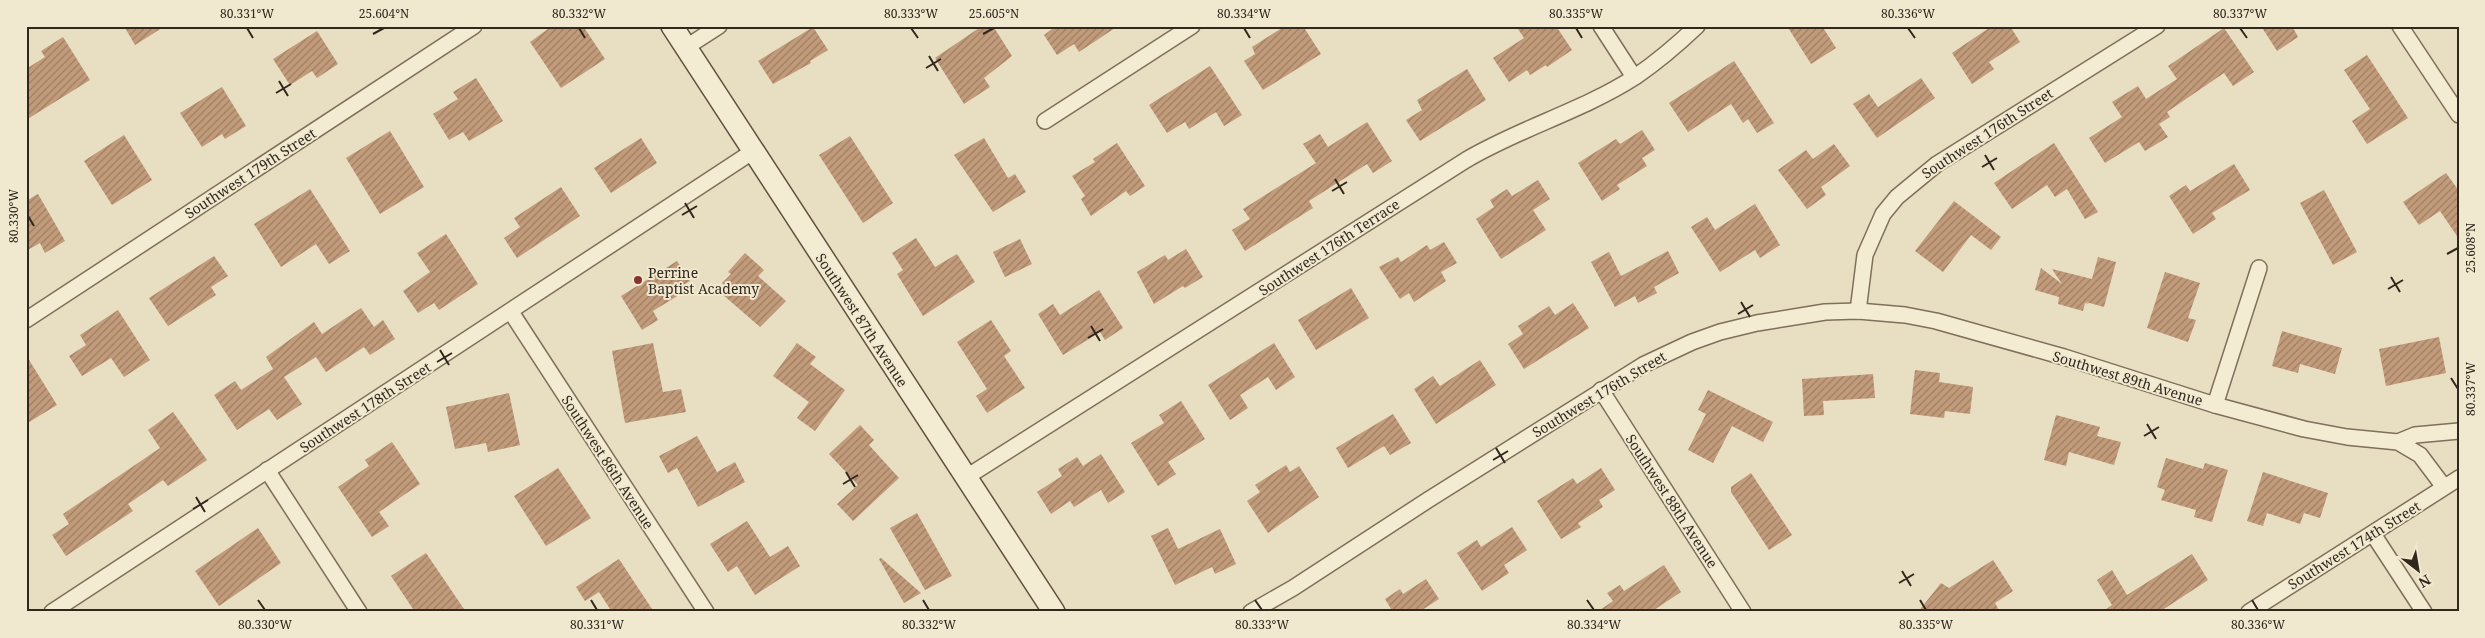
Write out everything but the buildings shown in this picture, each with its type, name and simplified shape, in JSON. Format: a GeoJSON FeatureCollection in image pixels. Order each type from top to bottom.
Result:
{"type":"FeatureCollection","features":[{"type":"Feature","properties":{"kind":"street","name":"Southwest 179th Street"},"geometry":{"type":"LineString","coordinates":[[26,320],[474,26]]}},
{"type":"Feature","properties":{"kind":"street","name":"Southwest 87th Avenue"},"geometry":{"type":"LineString","coordinates":[[672,26],[752,152],[1054,612]]}},
{"type":"Feature","properties":{"kind":"street"},"geometry":{"type":"LineString","coordinates":[[686,48],[719,26]]}},
{"type":"Feature","properties":{"kind":"street"},"geometry":{"type":"LineString","coordinates":[[1045,121],[1192,26]]}},
{"type":"Feature","properties":{"kind":"street"},"geometry":{"type":"LineString","coordinates":[[1601,26],[1634,77]]}},
{"type":"Feature","properties":{"kind":"street","name":"Southwest 176th Terrace"},"geometry":{"type":"LineString","coordinates":[[965,478],[1494,143],[1585,103],[1634,77],[1656,62],[1697,26]]}},
{"type":"Feature","properties":{"kind":"street","name":"Southwest 176th Street"},"geometry":{"type":"LineString","coordinates":[[1251,612],[1293,588],[1601,390],[1665,354],[1720,332],[1792,317],[1858,311],[1865,255],[1883,214],[1897,197],[1937,164],[2157,26]]}},
{"type":"Feature","properties":{"kind":"street"},"geometry":{"type":"LineString","coordinates":[[2400,26],[2459,115]]}},
{"type":"Feature","properties":{"kind":"street","name":"Southwest 178th Street"},"geometry":{"type":"LineString","coordinates":[[52,612],[752,152]]}},
{"type":"Feature","properties":{"kind":"street"},"geometry":{"type":"LineString","coordinates":[[2215,405],[2258,268]]}},
{"type":"Feature","properties":{"kind":"street","name":"Southwest 89th Avenue"},"geometry":{"type":"LineString","coordinates":[[1858,311],[1905,315],[1965,328],[2215,405],[2304,429],[2347,437],[2398,442],[2416,436],[2459,431]]}},
{"type":"Feature","properties":{"kind":"street","name":"Southwest 86th Avenue"},"geometry":{"type":"LineString","coordinates":[[510,312],[706,612]]}},
{"type":"Feature","properties":{"kind":"street","name":"Southwest 88th Avenue"},"geometry":{"type":"LineString","coordinates":[[1601,390],[1743,612]]}},
{"type":"Feature","properties":{"kind":"street","name":"Southwest 89th Avenue"},"geometry":{"type":"LineString","coordinates":[[2398,442],[2420,455],[2444,487]]}},
{"type":"Feature","properties":{"kind":"street"},"geometry":{"type":"LineString","coordinates":[[267,470],[359,612]]}},
{"type":"Feature","properties":{"kind":"street","name":"Southwest 174th Street"},"geometry":{"type":"LineString","coordinates":[[2249,612],[2459,478]]}},
{"type":"Feature","properties":{"kind":"street"},"geometry":{"type":"LineString","coordinates":[[2373,534],[2424,612]]}},
{"type":"Feature","properties":{"kind":"place","name":"Perrine Baptist Academy"},"geometry":{"type":"Point","coordinates":[638,280]}}]}
